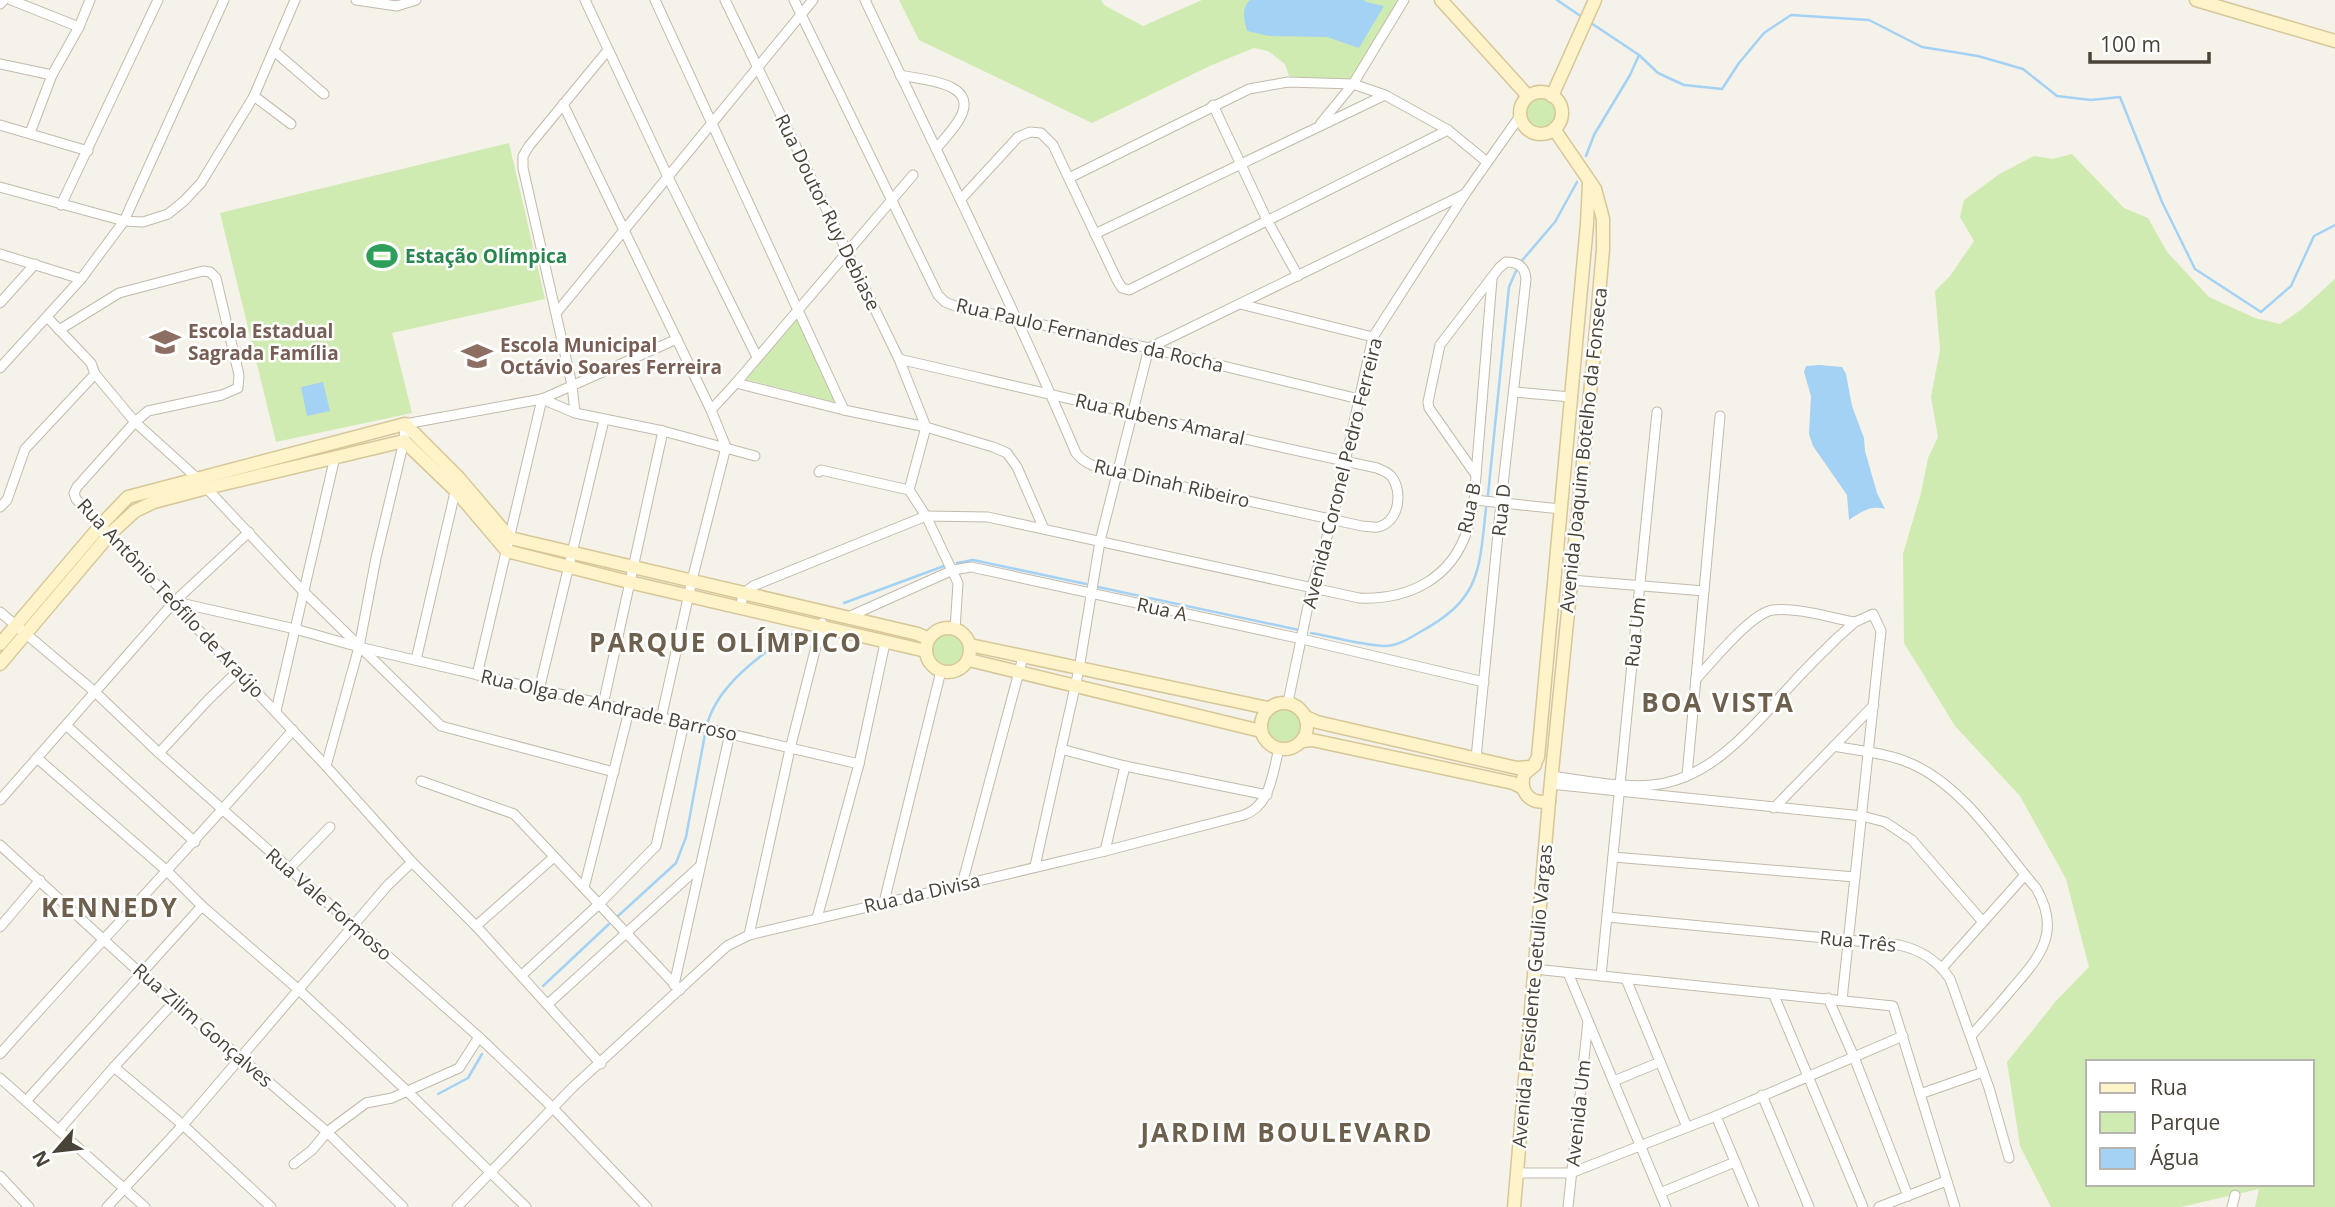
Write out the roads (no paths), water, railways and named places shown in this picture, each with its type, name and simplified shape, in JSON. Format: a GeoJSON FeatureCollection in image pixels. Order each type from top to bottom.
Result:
{"type":"FeatureCollection","features":[{"type":"Feature","properties":{"kind":"street"},"geometry":{"type":"LineString","coordinates":[[0,4],[4,0]]}},
{"type":"Feature","properties":{"kind":"street"},"geometry":{"type":"LineString","coordinates":[[11,0],[79,27]]}},
{"type":"Feature","properties":{"kind":"street"},"geometry":{"type":"LineString","coordinates":[[30,133],[52,75],[79,27],[90,0]]}},
{"type":"Feature","properties":{"kind":"street"},"geometry":{"type":"LineString","coordinates":[[61,205],[158,0]]}},
{"type":"Feature","properties":{"kind":"street"},"geometry":{"type":"LineString","coordinates":[[0,368],[81,279],[124,221],[224,0]]}},
{"type":"Feature","properties":{"kind":"street"},"geometry":{"type":"LineString","coordinates":[[0,187],[124,221],[143,222],[168,214],[201,183],[254,96],[295,0]]}},
{"type":"Feature","properties":{"kind":"street"},"geometry":{"type":"LineString","coordinates":[[356,0],[396,3],[416,0]]}},
{"type":"Feature","properties":{"kind":"street"},"geometry":{"type":"LineString","coordinates":[[585,0],[757,357]]}},
{"type":"Feature","properties":{"kind":"street"},"geometry":{"type":"LineString","coordinates":[[655,0],[844,410]]}},
{"type":"Feature","properties":{"kind":"street","name":"Rua Doutor Ruy Debiase"},"geometry":{"type":"LineString","coordinates":[[725,0],[899,359],[926,427]]}},
{"type":"Feature","properties":{"kind":"street","name":"Rua Paulo Fernandes da Rocha"},"geometry":{"type":"LineString","coordinates":[[794,0],[938,295],[945,302],[1359,399]]}},
{"type":"Feature","properties":{"kind":"street"},"geometry":{"type":"LineString","coordinates":[[557,312],[813,0]]}},
{"type":"Feature","properties":{"kind":"street","name":"Rua Dinah Ribeiro"},"geometry":{"type":"LineString","coordinates":[[865,0],[961,199],[1081,459],[1088,464],[1116,472],[1332,520],[1378,527],[1395,512],[1398,503]]}},
{"type":"Feature","properties":{"kind":"street"},"geometry":{"type":"LineString","coordinates":[[1320,125],[1353,84],[1404,0]]}},
{"type":"Feature","properties":{"kind":"street"},"geometry":{"type":"LineString","coordinates":[[1441,0],[1528,96]]}},
{"type":"Feature","properties":{"kind":"street"},"geometry":{"type":"LineString","coordinates":[[1552,96],[1595,0]]}},
{"type":"Feature","properties":{"kind":"street"},"geometry":{"type":"LineString","coordinates":[[2196,0],[2335,41]]}},
{"type":"Feature","properties":{"kind":"street"},"geometry":{"type":"LineString","coordinates":[[575,413],[572,385],[523,168],[523,156],[562,104],[608,50]]}},
{"type":"Feature","properties":{"kind":"street"},"geometry":{"type":"LineString","coordinates":[[274,51],[324,94]]}},
{"type":"Feature","properties":{"kind":"street"},"geometry":{"type":"LineString","coordinates":[[0,64],[52,75]]}},
{"type":"Feature","properties":{"kind":"street"},"geometry":{"type":"LineString","coordinates":[[900,75],[948,85],[956,89],[963,99],[964,110],[959,120],[936,149]]}},
{"type":"Feature","properties":{"kind":"street"},"geometry":{"type":"LineString","coordinates":[[1069,178],[1249,89],[1288,82],[1353,84],[1385,95],[1448,130],[1487,162]]}},
{"type":"Feature","properties":{"kind":"street"},"geometry":{"type":"LineString","coordinates":[[1540,92],[1552,96],[1560,106],[1561,119],[1554,130],[1542,134],[1530,131],[1522,122],[1520,108],[1528,96],[1540,92]]}},
{"type":"Feature","properties":{"kind":"street"},"geometry":{"type":"LineString","coordinates":[[1095,234],[1385,95]]}},
{"type":"Feature","properties":{"kind":"street"},"geometry":{"type":"LineString","coordinates":[[254,96],[290,124]]}},
{"type":"Feature","properties":{"kind":"street"},"geometry":{"type":"LineString","coordinates":[[562,104],[711,410],[726,447],[692,579],[661,719]]}},
{"type":"Feature","properties":{"kind":"street"},"geometry":{"type":"LineString","coordinates":[[1213,105],[1267,220],[1298,276]]}},
{"type":"Feature","properties":{"kind":"street","name":"Avenida Coronel Pedro Ferreira"},"geometry":{"type":"LineString","coordinates":[[1288,702],[1312,587],[1332,520],[1373,337],[1465,194],[1520,116]]}},
{"type":"Feature","properties":{"kind":"street"},"geometry":{"type":"LineString","coordinates":[[0,125],[88,151]]}},
{"type":"Feature","properties":{"kind":"street"},"geometry":{"type":"LineString","coordinates":[[961,199],[1018,137],[1030,132],[1041,133],[1052,145],[1122,288],[1129,289],[1448,130]]}},
{"type":"Feature","properties":{"kind":"street","name":"Avenida Joaquim Botelho da Fonseca"},"geometry":{"type":"LineString","coordinates":[[1551,776],[1603,249],[1602,219],[1595,189],[1554,130]]}},
{"type":"Feature","properties":{"kind":"street"},"geometry":{"type":"LineString","coordinates":[[711,410],[913,175]]}},
{"type":"Feature","properties":{"kind":"street"},"geometry":{"type":"LineString","coordinates":[[1549,801],[1535,802],[1527,796],[1523,788],[1524,774],[1538,757],[1589,181]]}},
{"type":"Feature","properties":{"kind":"street"},"geometry":{"type":"LineString","coordinates":[[1035,866],[1079,669],[1100,541],[1149,348],[1465,194]]}},
{"type":"Feature","properties":{"kind":"street"},"geometry":{"type":"LineString","coordinates":[[0,254],[81,279]]}},
{"type":"Feature","properties":{"kind":"street","name":"Rua B"},"geometry":{"type":"LineString","coordinates":[[926,516],[988,517],[1359,598],[1387,598],[1403,594],[1432,580],[1449,564],[1468,529],[1474,500],[1476,475],[1432,415],[1428,401],[1438,350],[1506,262],[1519,264]]}},
{"type":"Feature","properties":{"kind":"street"},"geometry":{"type":"LineString","coordinates":[[0,303],[35,264]]}},
{"type":"Feature","properties":{"kind":"street","name":"Rua D"},"geometry":{"type":"LineString","coordinates":[[1476,758],[1501,503],[1527,279],[1519,264]]}},
{"type":"Feature","properties":{"kind":"street","name":"Rua Antônio Teófilo de Araújo"},"geometry":{"type":"LineString","coordinates":[[59,330],[120,292],[203,271],[210,272],[216,278],[239,375],[238,387],[222,395],[148,411],[77,487],[74,493],[76,499],[276,711],[412,862],[522,975],[601,1064]]}},
{"type":"Feature","properties":{"kind":"street"},"geometry":{"type":"LineString","coordinates":[[1476,475],[1492,277]]}},
{"type":"Feature","properties":{"kind":"street"},"geometry":{"type":"LineString","coordinates":[[1240,304],[1373,337]]}},
{"type":"Feature","properties":{"kind":"street"},"geometry":{"type":"LineString","coordinates":[[47,317],[90,363],[95,374],[135,422],[197,478],[302,590],[441,726],[614,772]]}},
{"type":"Feature","properties":{"kind":"street"},"geometry":{"type":"LineString","coordinates":[[0,664],[21,630],[105,530],[128,497],[405,424],[542,399],[677,339]]}},
{"type":"Feature","properties":{"kind":"street","name":"Rua Rubens Amaral"},"geometry":{"type":"LineString","coordinates":[[899,359],[1377,468],[1390,474],[1397,488],[1398,503]]}},
{"type":"Feature","properties":{"kind":"street"},"geometry":{"type":"LineString","coordinates":[[0,507],[7,500],[25,449],[95,374]]}},
{"type":"Feature","properties":{"kind":"street"},"geometry":{"type":"LineString","coordinates":[[736,383],[926,427],[1007,453],[1017,467],[1044,529]]}},
{"type":"Feature","properties":{"kind":"street"},"geometry":{"type":"LineString","coordinates":[[1514,392],[1571,397]]}},
{"type":"Feature","properties":{"kind":"street"},"geometry":{"type":"LineString","coordinates":[[542,399],[575,413],[663,431],[755,456]]}},
{"type":"Feature","properties":{"kind":"street"},"geometry":{"type":"LineString","coordinates":[[477,675],[542,399]]}},
{"type":"Feature","properties":{"kind":"street","name":"Rua Um"},"geometry":{"type":"LineString","coordinates":[[1601,976],[1657,412]]}},
{"type":"Feature","properties":{"kind":"street"},"geometry":{"type":"LineString","coordinates":[[1687,776],[1720,415]]}},
{"type":"Feature","properties":{"kind":"street"},"geometry":{"type":"LineString","coordinates":[[539,690],[604,420]]}},
{"type":"Feature","properties":{"kind":"street"},"geometry":{"type":"LineString","coordinates":[[326,766],[359,647],[376,558],[404,441],[405,424]]}},
{"type":"Feature","properties":{"kind":"street"},"geometry":{"type":"LineString","coordinates":[[405,424],[458,477],[509,544],[571,553],[692,579],[918,634],[928,645],[930,663],[947,673],[960,669],[969,660],[970,645],[967,638],[955,629],[940,629],[928,645]]}},
{"type":"Feature","properties":{"kind":"street"},"geometry":{"type":"LineString","coordinates":[[909,490],[926,427]]}},
{"type":"Feature","properties":{"kind":"street"},"geometry":{"type":"LineString","coordinates":[[603,705],[663,431]]}},
{"type":"Feature","properties":{"kind":"street"},"geometry":{"type":"LineString","coordinates":[[105,530],[154,502],[404,441]]}},
{"type":"Feature","properties":{"kind":"street"},"geometry":{"type":"LineString","coordinates":[[404,441],[509,544],[568,567],[885,643],[928,645]]}},
{"type":"Feature","properties":{"kind":"street"},"geometry":{"type":"LineString","coordinates":[[276,711],[335,457]]}},
{"type":"Feature","properties":{"kind":"street"},"geometry":{"type":"LineString","coordinates":[[819,472],[821,470],[909,490],[926,516],[953,570],[959,591],[955,629]]}},
{"type":"Feature","properties":{"kind":"street"},"geometry":{"type":"LineString","coordinates":[[416,660],[458,477]]}},
{"type":"Feature","properties":{"kind":"street"},"geometry":{"type":"LineString","coordinates":[[1474,500],[1560,509]]}},
{"type":"Feature","properties":{"kind":"street"},"geometry":{"type":"LineString","coordinates":[[740,607],[744,593],[753,586],[926,516]]}},
{"type":"Feature","properties":{"kind":"street"},"geometry":{"type":"LineString","coordinates":[[0,800],[174,602],[249,532]]}},
{"type":"Feature","properties":{"kind":"street","name":"Rua A"},"geometry":{"type":"LineString","coordinates":[[846,618],[953,570],[971,567],[1302,639],[1484,682]]}},
{"type":"Feature","properties":{"kind":"street"},"geometry":{"type":"LineString","coordinates":[[1571,580],[1704,591]]}},
{"type":"Feature","properties":{"kind":"street","name":"Rua Olga de Andrade Barroso"},"geometry":{"type":"LineString","coordinates":[[174,602],[295,628],[359,647],[859,764]]}},
{"type":"Feature","properties":{"kind":"street"},"geometry":{"type":"LineString","coordinates":[[1696,679],[1748,625],[1772,610],[1855,622]]}},
{"type":"Feature","properties":{"kind":"street"},"geometry":{"type":"LineString","coordinates":[[748,935],[824,611]]}},
{"type":"Feature","properties":{"kind":"street","name":"Rua Vale Formoso"},"geometry":{"type":"LineString","coordinates":[[0,612],[95,692],[159,753],[479,1037],[552,1107],[647,1207]]}},
{"type":"Feature","properties":{"kind":"street"},"geometry":{"type":"LineString","coordinates":[[1620,789],[1654,785],[1687,776],[1710,764],[1734,744],[1828,646],[1855,622],[1873,614],[1881,631],[1843,1000]]}},
{"type":"Feature","properties":{"kind":"street"},"geometry":{"type":"LineString","coordinates":[[0,644],[21,630]]}},
{"type":"Feature","properties":{"kind":"street"},"geometry":{"type":"LineString","coordinates":[[817,918],[859,764],[885,643]]}},
{"type":"Feature","properties":{"kind":"street"},"geometry":{"type":"LineString","coordinates":[[970,645],[1268,708]]}},
{"type":"Feature","properties":{"kind":"street"},"geometry":{"type":"LineString","coordinates":[[962,884],[1023,657]]}},
{"type":"Feature","properties":{"kind":"street"},"geometry":{"type":"LineString","coordinates":[[969,660],[1261,731]]}},
{"type":"Feature","properties":{"kind":"street"},"geometry":{"type":"LineString","coordinates":[[884,902],[941,671]]}},
{"type":"Feature","properties":{"kind":"street"},"geometry":{"type":"LineString","coordinates":[[159,753],[237,672]]}},
{"type":"Feature","properties":{"kind":"street"},"geometry":{"type":"LineString","coordinates":[[1523,788],[1513,783],[1312,740],[1302,741],[1292,748],[1279,749],[1268,742],[1261,731],[1262,718],[1274,704],[1288,702],[1295,705],[1306,717],[1317,722],[1517,768],[1544,764],[1551,776],[1620,789],[1862,816],[1885,822],[1912,840],[1983,922]]}},
{"type":"Feature","properties":{"kind":"street"},"geometry":{"type":"LineString","coordinates":[[1774,808],[1874,705]]}},
{"type":"Feature","properties":{"kind":"street"},"geometry":{"type":"LineString","coordinates":[[584,888],[629,711]]}},
{"type":"Feature","properties":{"kind":"street"},"geometry":{"type":"LineString","coordinates":[[1302,741],[1307,730],[1306,717]]}},
{"type":"Feature","properties":{"kind":"street"},"geometry":{"type":"LineString","coordinates":[[522,975],[599,904],[656,846],[684,723]]}},
{"type":"Feature","properties":{"kind":"street"},"geometry":{"type":"LineString","coordinates":[[67,726],[195,842]]}},
{"type":"Feature","properties":{"kind":"street"},"geometry":{"type":"LineString","coordinates":[[0,1054],[103,937],[195,842],[293,730]]}},
{"type":"Feature","properties":{"kind":"street"},"geometry":{"type":"LineString","coordinates":[[677,987],[708,838],[712,804],[730,733]]}},
{"type":"Feature","properties":{"kind":"street"},"geometry":{"type":"LineString","coordinates":[[1834,746],[1911,763],[1944,782],[1965,803],[2044,901],[2047,926],[2044,946],[2033,965],[1971,1036]]}},
{"type":"Feature","properties":{"kind":"street"},"geometry":{"type":"LineString","coordinates":[[1061,749],[1125,766],[1267,795],[1279,749]]}},
{"type":"Feature","properties":{"kind":"street"},"geometry":{"type":"LineString","coordinates":[[1451,770],[1454,753]]}},
{"type":"Feature","properties":{"kind":"street"},"geometry":{"type":"LineString","coordinates":[[37,758],[299,990],[526,1207]]}},
{"type":"Feature","properties":{"kind":"street"},"geometry":{"type":"LineString","coordinates":[[1105,851],[1125,766]]}},
{"type":"Feature","properties":{"kind":"street","name":"Avenida Presidente Getulio Vargas"},"geometry":{"type":"LineString","coordinates":[[1514,1207],[1551,776]]}},
{"type":"Feature","properties":{"kind":"street"},"geometry":{"type":"LineString","coordinates":[[421,781],[514,814],[677,987]]}},
{"type":"Feature","properties":{"kind":"street","name":"Rua da Divisa"},"geometry":{"type":"LineString","coordinates":[[457,1207],[552,1107],[601,1064],[677,987],[727,946],[748,935],[1244,816],[1260,806],[1267,795]]}},
{"type":"Feature","properties":{"kind":"street"},"geometry":{"type":"LineString","coordinates":[[289,869],[330,827]]}},
{"type":"Feature","properties":{"kind":"street","name":"Rua Zilim Gonçalves"},"geometry":{"type":"LineString","coordinates":[[0,845],[173,1003],[327,1132],[403,1207]]}},
{"type":"Feature","properties":{"kind":"street"},"geometry":{"type":"LineString","coordinates":[[476,926],[554,857]]}},
{"type":"Feature","properties":{"kind":"street"},"geometry":{"type":"LineString","coordinates":[[1613,857],[1856,877]]}},
{"type":"Feature","properties":{"kind":"street"},"geometry":{"type":"LineString","coordinates":[[107,1207],[183,1125],[354,925],[412,862]]}},
{"type":"Feature","properties":{"kind":"street"},"geometry":{"type":"LineString","coordinates":[[548,1004],[701,865]]}},
{"type":"Feature","properties":{"kind":"street"},"geometry":{"type":"LineString","coordinates":[[1942,968],[2025,875]]}},
{"type":"Feature","properties":{"kind":"street"},"geometry":{"type":"LineString","coordinates":[[0,927],[40,880]]}},
{"type":"Feature","properties":{"kind":"street"},"geometry":{"type":"LineString","coordinates":[[26,1101],[202,906]]}},
{"type":"Feature","properties":{"kind":"street","name":"Rua Três"},"geometry":{"type":"LineString","coordinates":[[1607,917],[1899,944],[1916,948],[1942,968],[1950,979],[1983,1072],[2009,1158]]}},
{"type":"Feature","properties":{"kind":"street"},"geometry":{"type":"LineString","coordinates":[[1534,970],[1889,1004],[1895,1009],[1955,1207]]}},
{"type":"Feature","properties":{"kind":"street"},"geometry":{"type":"LineString","coordinates":[[1569,973],[1666,1207]]}},
{"type":"Feature","properties":{"kind":"street"},"geometry":{"type":"LineString","coordinates":[[1626,979],[1687,1127]]}},
{"type":"Feature","properties":{"kind":"street"},"geometry":{"type":"LineString","coordinates":[[1773,993],[1863,1207]]}},
{"type":"Feature","properties":{"kind":"street"},"geometry":{"type":"LineString","coordinates":[[1828,998],[1908,1195]]}},
{"type":"Feature","properties":{"kind":"street"},"geometry":{"type":"LineString","coordinates":[[59,1130],[173,1003]]}},
{"type":"Feature","properties":{"kind":"street","name":"Avenida Um"},"geometry":{"type":"LineString","coordinates":[[1568,1207],[1588,1020]]}},
{"type":"Feature","properties":{"kind":"street"},"geometry":{"type":"LineString","coordinates":[[1516,1173],[1571,1173],[1716,1116],[1903,1036]]}},
{"type":"Feature","properties":{"kind":"street"},"geometry":{"type":"LineString","coordinates":[[294,1164],[312,1150],[327,1132],[366,1103],[392,1098],[458,1069],[479,1037]]}},
{"type":"Feature","properties":{"kind":"street"},"geometry":{"type":"LineString","coordinates":[[1614,1081],[1660,1062]]}},
{"type":"Feature","properties":{"kind":"street"},"geometry":{"type":"LineString","coordinates":[[114,1067],[183,1125],[271,1207]]}},
{"type":"Feature","properties":{"kind":"street"},"geometry":{"type":"LineString","coordinates":[[1920,1094],[1983,1072]]}},
{"type":"Feature","properties":{"kind":"street"},"geometry":{"type":"LineString","coordinates":[[0,1078],[145,1207]]}},
{"type":"Feature","properties":{"kind":"street"},"geometry":{"type":"LineString","coordinates":[[1762,1095],[1810,1207]]}},
{"type":"Feature","properties":{"kind":"street"},"geometry":{"type":"LineString","coordinates":[[1716,1116],[1754,1207]]}},
{"type":"Feature","properties":{"kind":"street"},"geometry":{"type":"LineString","coordinates":[[1660,1193],[1735,1162]]}},
{"type":"Feature","properties":{"kind":"street"},"geometry":{"type":"LineString","coordinates":[[0,1176],[29,1207]]}},
{"type":"Feature","properties":{"kind":"street"},"geometry":{"type":"LineString","coordinates":[[1879,1207],[1947,1181]]}},
{"type":"Feature","properties":{"kind":"street"},"geometry":{"type":"LineString","coordinates":[[2231,1207],[2235,1195]]}},
{"type":"Feature","properties":{"kind":"water"},"geometry":{"type":"Polygon","coordinates":[[[1250,0],[1364,0],[1384,6],[1359,48],[1327,37],[1269,36],[1247,31],[1244,10],[1250,0]]]}},
{"type":"Feature","properties":{"kind":"water"},"geometry":{"type":"Polygon","coordinates":[[[1806,366],[1842,367],[1846,374],[1852,406],[1864,438],[1877,493],[1885,509],[1870,509],[1849,520],[1847,495],[1813,446],[1809,434],[1811,396],[1804,372],[1806,366]]]}},
{"type":"Feature","properties":{"kind":"water"},"geometry":{"type":"Polygon","coordinates":[[[323,382],[330,411],[307,416],[301,387],[323,382]]]}},
{"type":"Feature","properties":{"kind":"waterway"},"geometry":{"type":"LineString","coordinates":[[1557,0],[1582,17]]}},
{"type":"Feature","properties":{"kind":"waterway"},"geometry":{"type":"LineString","coordinates":[[1591,23],[1639,55],[1658,73],[1684,85],[1722,89],[1764,33],[1791,15],[1869,20],[1922,47],[1978,56],[2023,69],[2057,96],[2091,100],[2120,97],[2162,202],[2195,269],[2261,312],[2291,286],[2314,236],[2335,225]]}},
{"type":"Feature","properties":{"kind":"waterway"},"geometry":{"type":"LineString","coordinates":[[1586,156],[1594,135],[1639,55]]}},
{"type":"Feature","properties":{"kind":"waterway"},"geometry":{"type":"LineString","coordinates":[[1488,495],[1509,287],[1519,264],[1555,222],[1577,182]]}},
{"type":"Feature","properties":{"kind":"waterway"},"geometry":{"type":"LineString","coordinates":[[1311,633],[1390,646],[1440,620],[1455,608],[1473,581],[1478,566],[1486,508]]}},
{"type":"Feature","properties":{"kind":"waterway"},"geometry":{"type":"LineString","coordinates":[[957,563],[973,560],[1086,584]]}},
{"type":"Feature","properties":{"kind":"waterway"},"geometry":{"type":"LineString","coordinates":[[844,603],[944,566]]}},
{"type":"Feature","properties":{"kind":"waterway"},"geometry":{"type":"LineString","coordinates":[[1098,587],[1299,630]]}},
{"type":"Feature","properties":{"kind":"waterway"},"geometry":{"type":"LineString","coordinates":[[708,721],[731,683],[767,651],[792,634]]}},
{"type":"Feature","properties":{"kind":"waterway"},"geometry":{"type":"LineString","coordinates":[[618,916],[676,863],[686,837],[705,734]]}},
{"type":"Feature","properties":{"kind":"waterway"},"geometry":{"type":"LineString","coordinates":[[543,986],[609,924]]}},
{"type":"Feature","properties":{"kind":"waterway"},"geometry":{"type":"LineString","coordinates":[[438,1094],[468,1078],[482,1054]]}},
{"type":"Feature","properties":{"kind":"place","name":"Estação Olímpica"},"geometry":{"type":"Point","coordinates":[382,256]}},
{"type":"Feature","properties":{"kind":"place","name":"Escola Estadual Sagrada Família"},"geometry":{"type":"Point","coordinates":[165,342]}},
{"type":"Feature","properties":{"kind":"place","name":"Escola Municipal Octávio Soares Ferreira"},"geometry":{"type":"Point","coordinates":[477,356]}},
{"type":"Feature","properties":{"kind":"district","name":"PARQUE OLÍMPICO"},"geometry":{"type":"Point","coordinates":[726,642]}},
{"type":"Feature","properties":{"kind":"district","name":"BOA VISTA"},"geometry":{"type":"Point","coordinates":[1718,702]}},
{"type":"Feature","properties":{"kind":"district","name":"KENNEDY"},"geometry":{"type":"Point","coordinates":[110,907]}},
{"type":"Feature","properties":{"kind":"district","name":"JARDIM BOULEVARD"},"geometry":{"type":"Point","coordinates":[1287,1132]}}]}
